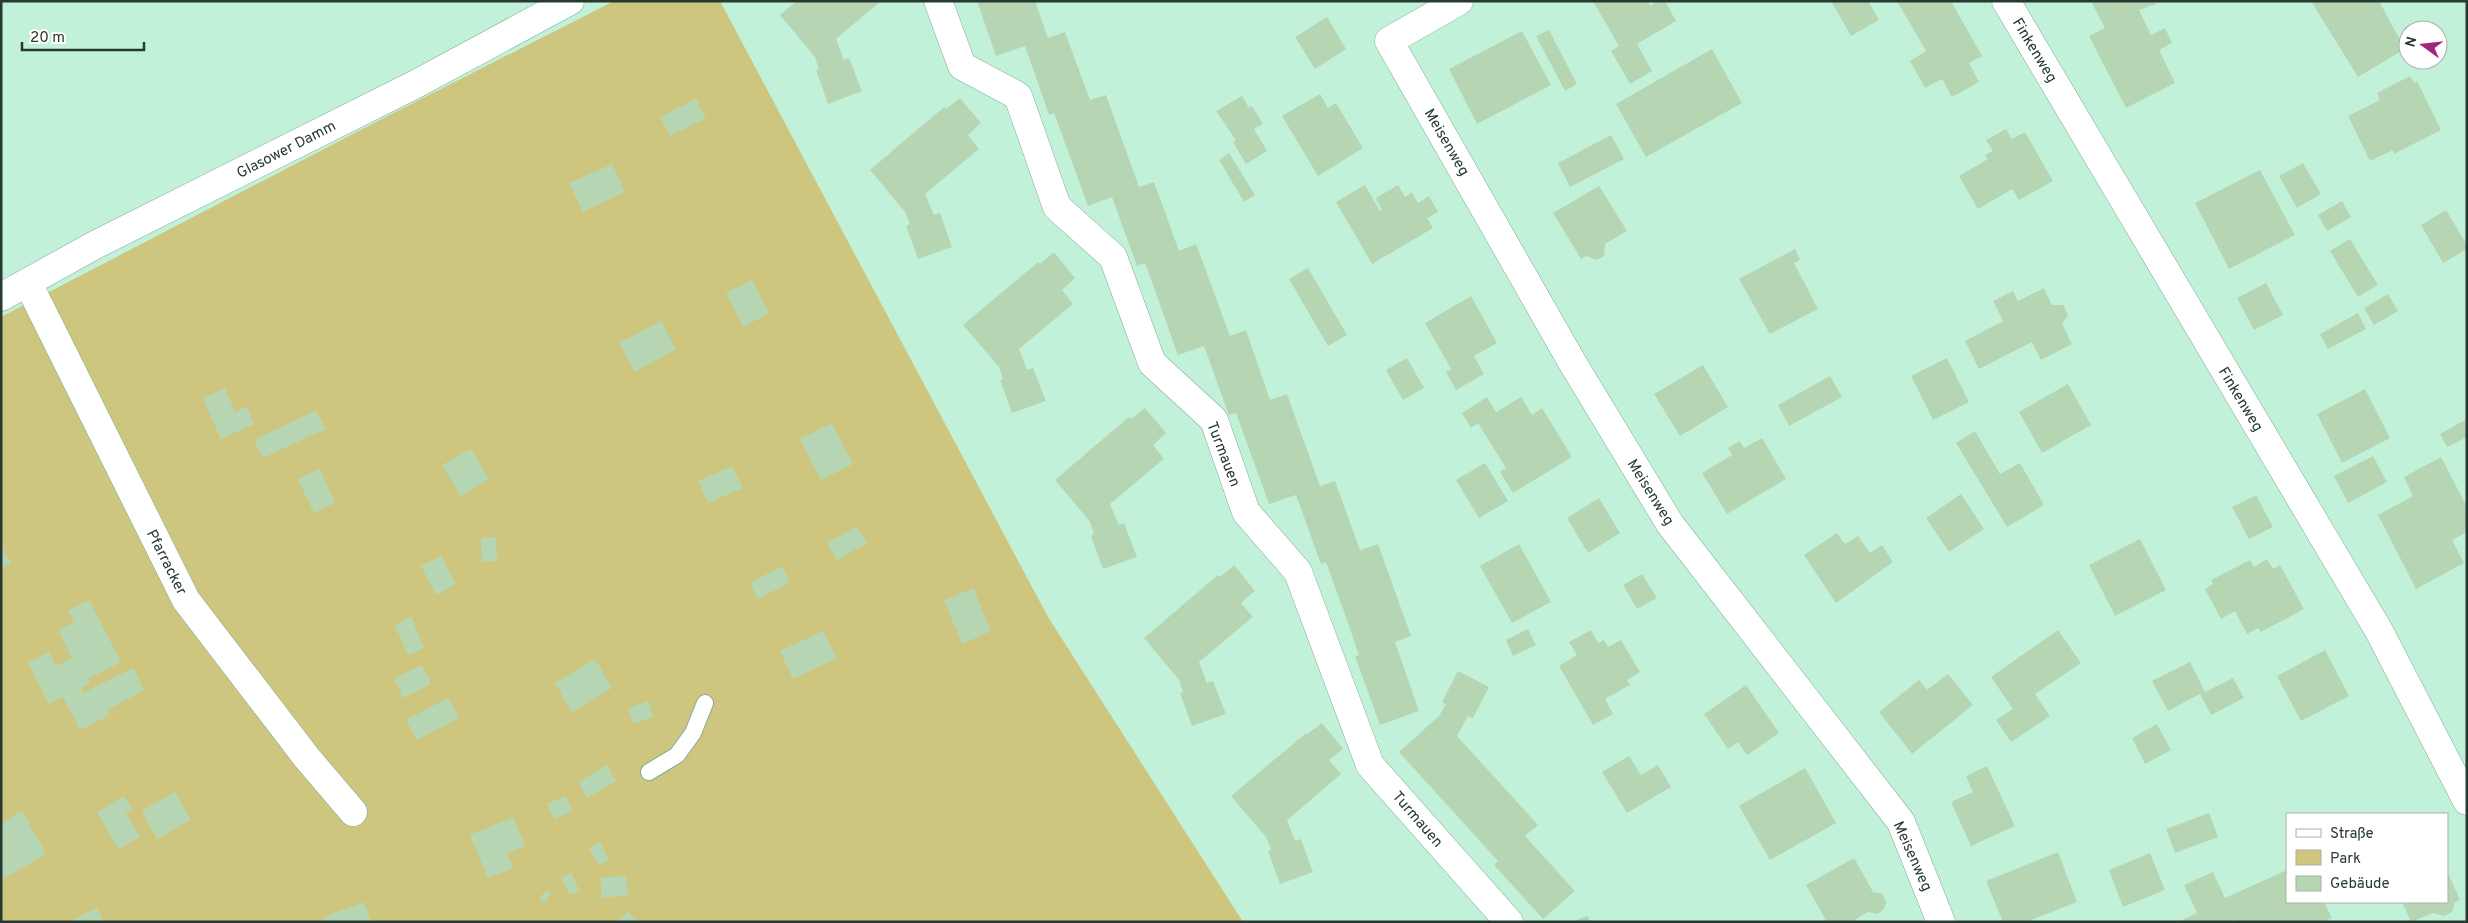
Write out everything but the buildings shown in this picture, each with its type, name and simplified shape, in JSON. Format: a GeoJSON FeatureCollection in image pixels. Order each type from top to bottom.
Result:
{"type":"FeatureCollection","features":[{"type":"Feature","properties":{"kind":"street","name":"Glasower Damm"},"geometry":{"type":"LineString","coordinates":[[1,296],[95,246],[416,84],[570,1]]}},
{"type":"Feature","properties":{"kind":"street","name":"Turmauen"},"geometry":{"type":"LineString","coordinates":[[938,1],[962,66],[1018,96],[1058,207],[1113,257],[1152,363],[1214,420],[1246,512],[1298,572],[1370,765],[1509,922]]}},
{"type":"Feature","properties":{"kind":"street","name":"Meisenweg"},"geometry":{"type":"LineString","coordinates":[[1459,1],[1389,41],[1572,362],[1670,524],[1901,822],[1942,922]]}},
{"type":"Feature","properties":{"kind":"street","name":"Finkenweg"},"geometry":{"type":"LineString","coordinates":[[2006,1],[2379,631],[2467,802]]}},
{"type":"Feature","properties":{"kind":"street","name":"Pfarracker"},"geometry":{"type":"LineString","coordinates":[[28,283],[186,600],[306,758],[353,812]]}},
{"type":"Feature","properties":{"kind":"lane"},"geometry":{"type":"LineString","coordinates":[[649,772],[677,755],[693,733],[705,703]]}},
{"type":"Feature","properties":{"kind":"green space"},"geometry":{"type":"Polygon","coordinates":[[[614,1],[720,1],[1048,617],[1243,922],[1,922],[1,317],[372,124],[614,1]]]}}]}
